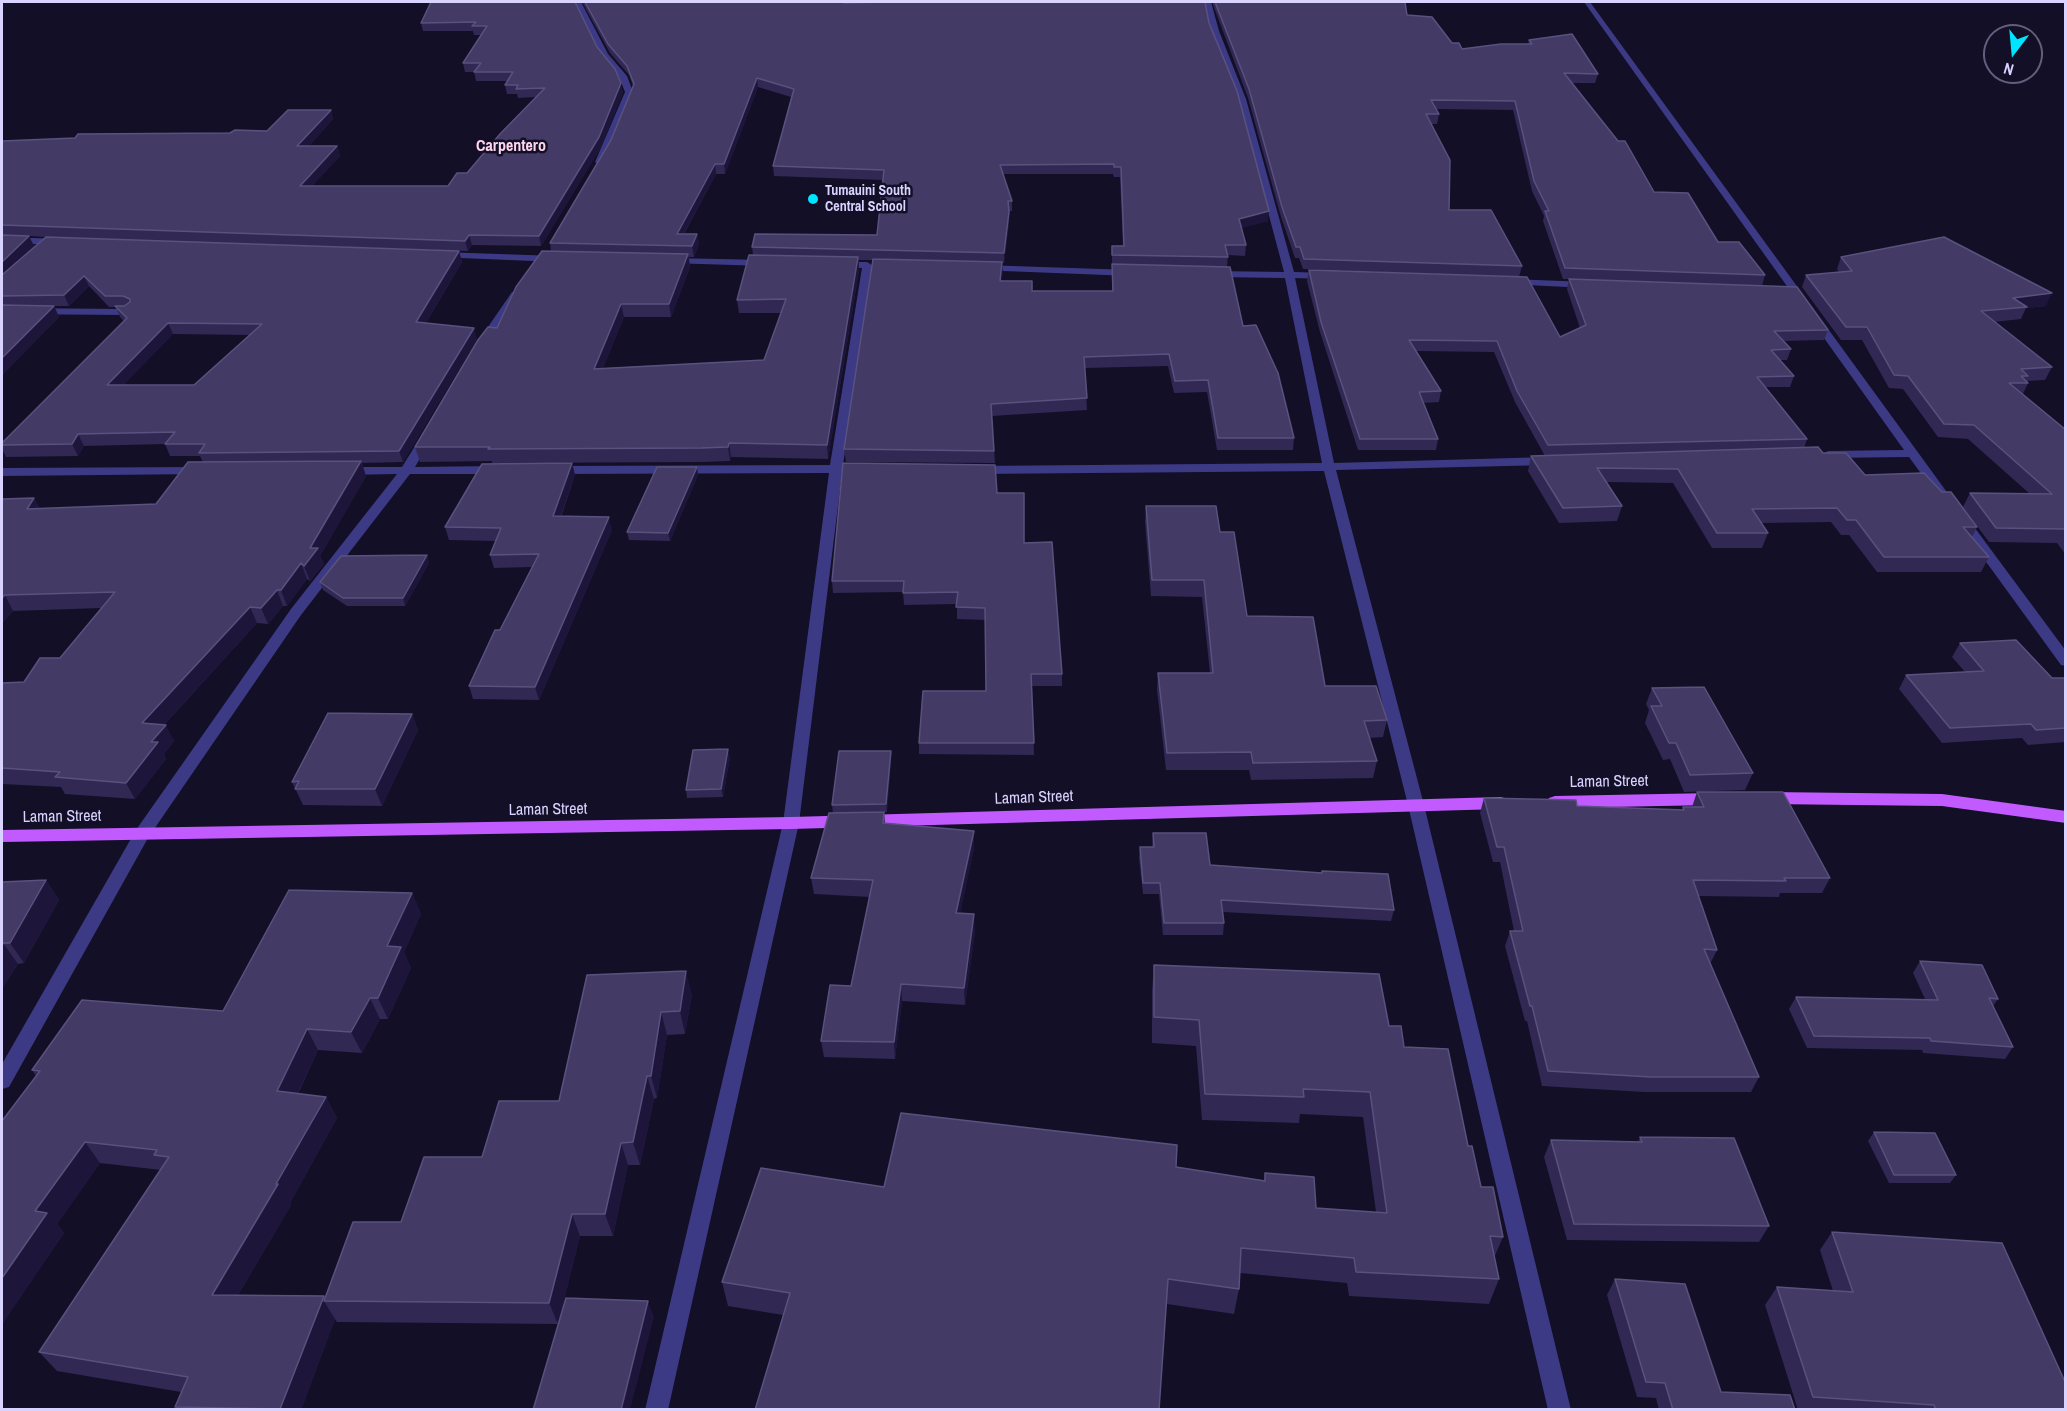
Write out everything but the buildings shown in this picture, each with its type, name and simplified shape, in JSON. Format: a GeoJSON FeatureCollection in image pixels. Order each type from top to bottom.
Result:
{"type":"FeatureCollection","features":[{"type":"Feature","properties":{"kind":"main road","name":"Laman Street"},"geometry":{"type":"LineString","coordinates":[[2,836],[791,823],[1731,798]]}},
{"type":"Feature","properties":{"kind":"main road"},"geometry":{"type":"LineString","coordinates":[[1754,798],[1942,800],[2066,817]]}},
{"type":"Feature","properties":{"kind":"street"},"geometry":{"type":"LineString","coordinates":[[578,2],[605,55],[623,76],[630,92],[607,148],[590,178]]}},
{"type":"Feature","properties":{"kind":"street"},"geometry":{"type":"LineString","coordinates":[[1208,2],[1215,31],[1242,99],[1289,274],[1329,467],[1416,805],[1560,1410]]}},
{"type":"Feature","properties":{"kind":"street"},"geometry":{"type":"LineString","coordinates":[[1587,2],[1789,291],[2066,662]]}},
{"type":"Feature","properties":{"kind":"street"},"geometry":{"type":"LineString","coordinates":[[2,240],[72,242]]}},
{"type":"Feature","properties":{"kind":"street"},"geometry":{"type":"LineString","coordinates":[[33,256],[48,241]]}},
{"type":"Feature","properties":{"kind":"street"},"geometry":{"type":"LineString","coordinates":[[423,255],[576,260]]}},
{"type":"Feature","properties":{"kind":"street"},"geometry":{"type":"LineString","coordinates":[[657,261],[786,264]]}},
{"type":"Feature","properties":{"kind":"street"},"geometry":{"type":"LineString","coordinates":[[656,1410],[791,823],[836,468],[873,265],[821,264]]}},
{"type":"Feature","properties":{"kind":"street"},"geometry":{"type":"LineString","coordinates":[[973,268],[1149,273]]}},
{"type":"Feature","properties":{"kind":"street"},"geometry":{"type":"LineString","coordinates":[[1196,273],[1336,276]]}},
{"type":"Feature","properties":{"kind":"street"},"geometry":{"type":"LineString","coordinates":[[1501,282],[1595,285]]}},
{"type":"Feature","properties":{"kind":"street"},"geometry":{"type":"LineString","coordinates":[[475,353],[521,287]]}},
{"type":"Feature","properties":{"kind":"street"},"geometry":{"type":"LineString","coordinates":[[2,311],[128,312]]}},
{"type":"Feature","properties":{"kind":"street"},"geometry":{"type":"LineString","coordinates":[[2,1081],[142,834],[296,612],[406,471],[435,422]]}},
{"type":"Feature","properties":{"kind":"street"},"geometry":{"type":"LineString","coordinates":[[1816,455],[1912,453]]}},
{"type":"Feature","properties":{"kind":"street"},"geometry":{"type":"LineString","coordinates":[[964,470],[1329,467],[1567,461]]}},
{"type":"Feature","properties":{"kind":"street"},"geometry":{"type":"LineString","coordinates":[[537,470],[859,469]]}},
{"type":"Feature","properties":{"kind":"street"},"geometry":{"type":"LineString","coordinates":[[334,471],[513,470]]}},
{"type":"Feature","properties":{"kind":"street"},"geometry":{"type":"LineString","coordinates":[[2,472],[216,471]]}},
{"type":"Feature","properties":{"kind":"place","name":"Tumauini South Central School"},"geometry":{"type":"Point","coordinates":[813,199]}},
{"type":"Feature","properties":{"kind":"district","name":"Carpentero"},"geometry":{"type":"Point","coordinates":[511,147]}}]}
